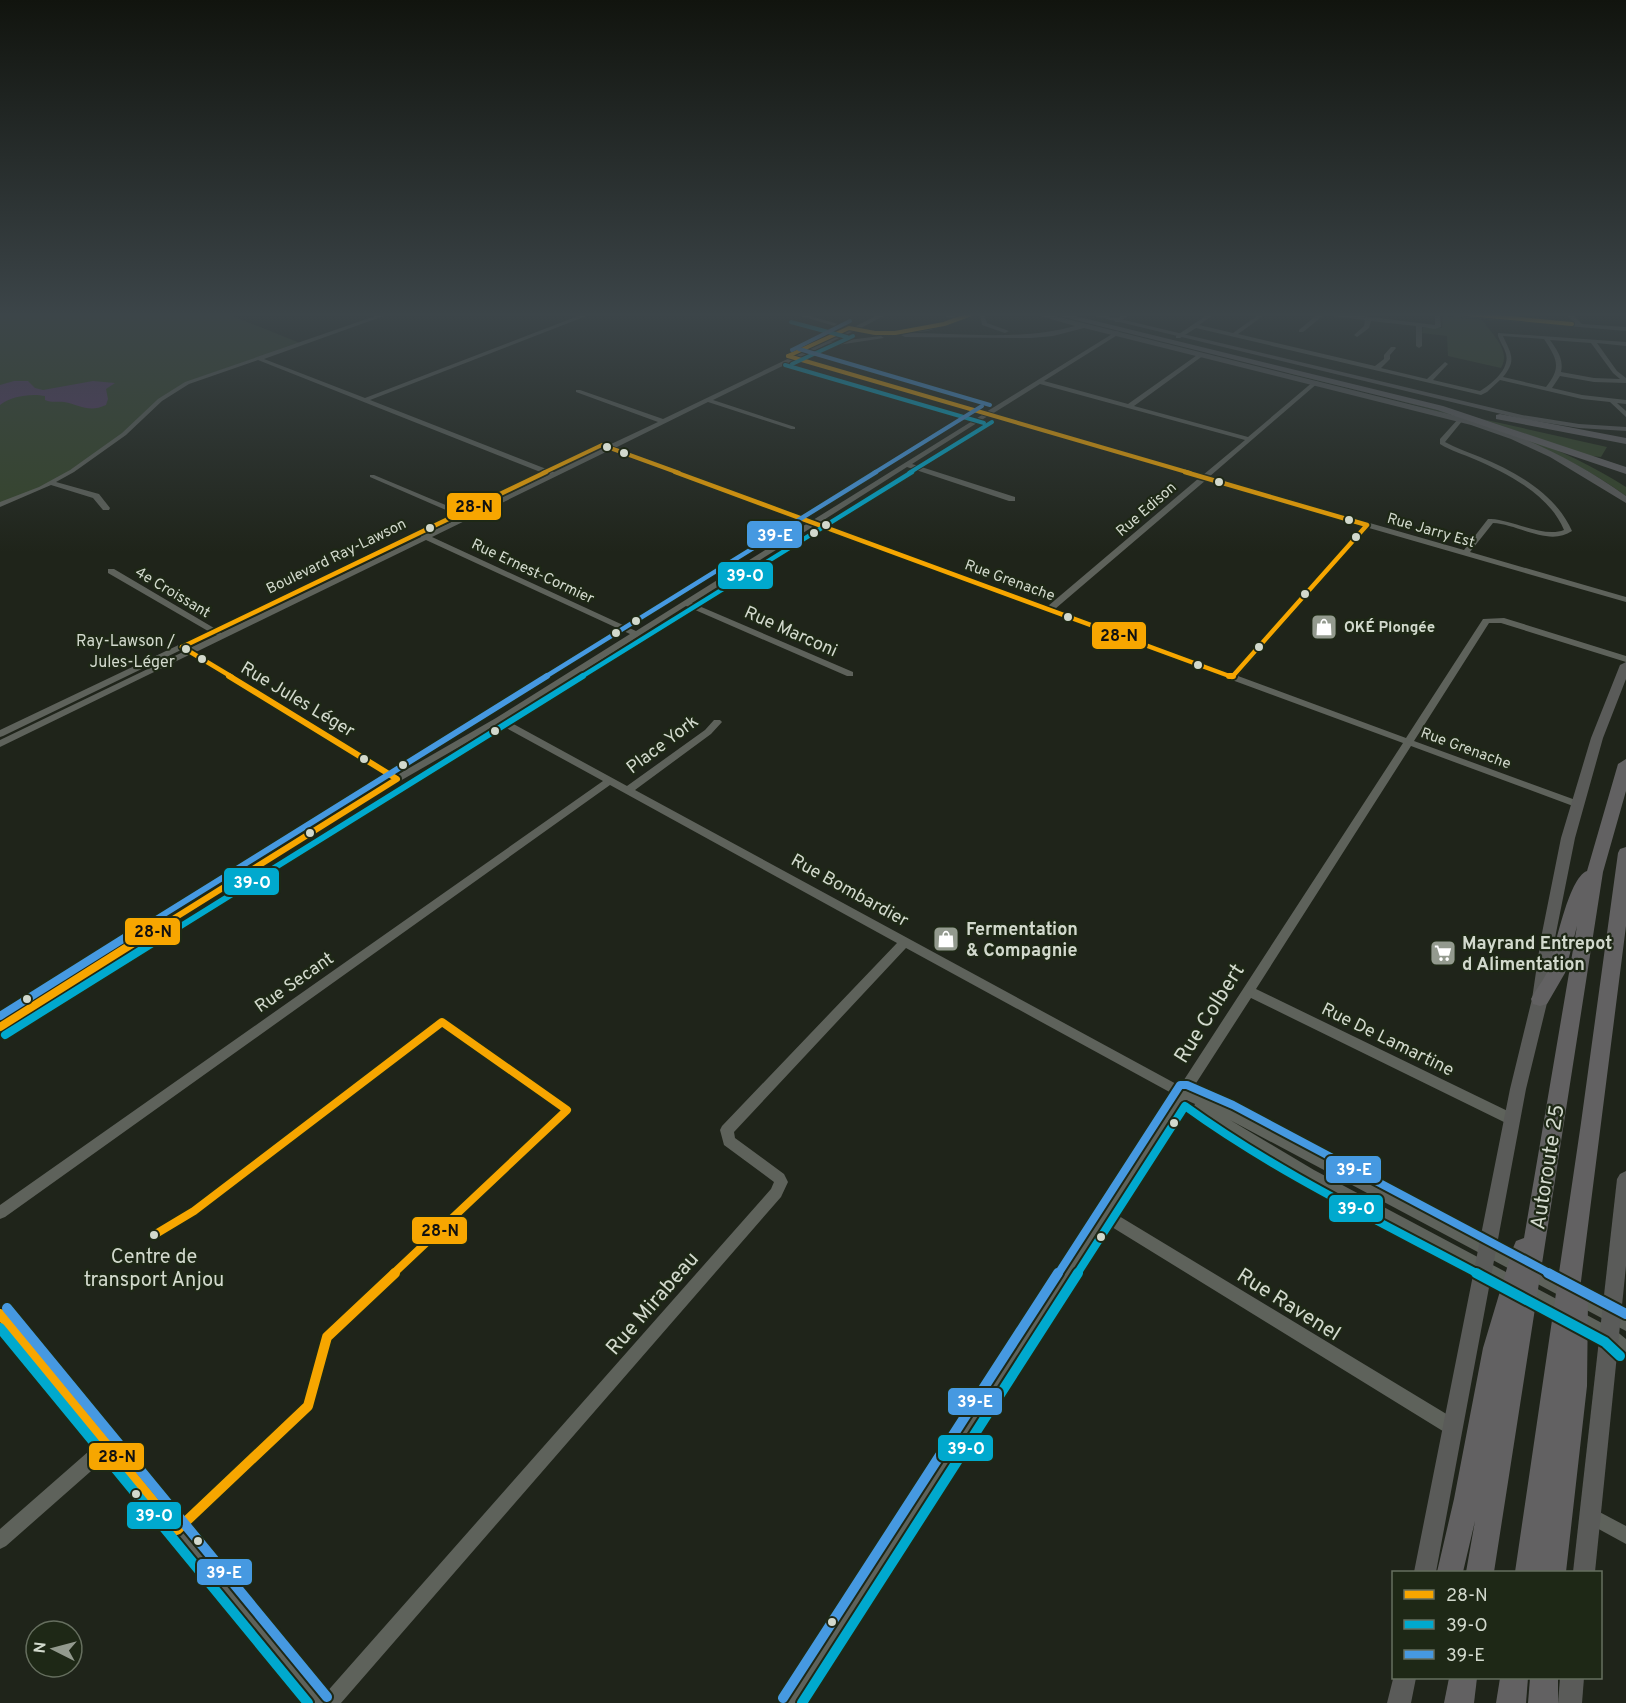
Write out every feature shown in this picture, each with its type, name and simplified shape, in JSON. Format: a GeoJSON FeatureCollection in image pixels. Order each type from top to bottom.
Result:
{"type":"FeatureCollection","features":[{"type":"Feature","properties":{"kind":"highway"},"geometry":{"type":"LineString","coordinates":[[1379,392],[1626,450]]}},
{"type":"Feature","properties":{"kind":"highway"},"geometry":{"type":"LineString","coordinates":[[1398,392],[1567,430],[1612,439],[1626,439]]}},
{"type":"Feature","properties":{"kind":"highway"},"geometry":{"type":"LineString","coordinates":[[1440,408],[1626,471]]}},
{"type":"Feature","properties":{"kind":"highway"},"geometry":{"type":"LineString","coordinates":[[1567,430],[1626,439]]}},
{"type":"Feature","properties":{"kind":"highway"},"geometry":{"type":"LineString","coordinates":[[1538,440],[1596,467],[1624,484]]}},
{"type":"Feature","properties":{"kind":"highway","name":"Autoroute 25"},"geometry":{"type":"LineString","coordinates":[[1480,1571],[1598,860],[1626,764]]}},
{"type":"Feature","properties":{"kind":"highway","name":"Autoroute 25"},"geometry":{"type":"LineString","coordinates":[[1528,1571],[1576,1241],[1626,853]]}},
{"type":"Feature","properties":{"kind":"highway"},"geometry":{"type":"LineString","coordinates":[[1540,999],[1556,973],[1573,909],[1598,860]]}},
{"type":"Feature","properties":{"kind":"highway"},"geometry":{"type":"LineString","coordinates":[[1450,1571],[1467,1499],[1495,1348],[1545,1178]]}},
{"type":"Feature","properties":{"kind":"highway"},"geometry":{"type":"LineString","coordinates":[[1552,1571],[1575,1386],[1576,1241]]}},
{"type":"Feature","properties":{"kind":"highway"},"geometry":{"type":"LineString","coordinates":[[1459,1703],[1463,1679]]}},
{"type":"Feature","properties":{"kind":"highway"},"geometry":{"type":"LineString","coordinates":[[1511,1703],[1514,1679]]}},
{"type":"Feature","properties":{"kind":"highway"},"geometry":{"type":"LineString","coordinates":[[1542,1703],[1544,1679]]}},
{"type":"Feature","properties":{"kind":"main road"},"geometry":{"type":"LineString","coordinates":[[1357,392],[1461,419],[1512,436],[1590,474],[1626,500]]}},
{"type":"Feature","properties":{"kind":"main road"},"geometry":{"type":"LineString","coordinates":[[1415,392],[1529,419],[1626,429]]}},
{"type":"Feature","properties":{"kind":"main road"},"geometry":{"type":"LineString","coordinates":[[1425,1571],[1452,1426],[1492,1262],[1513,1120],[1540,999],[1548,938],[1577,804],[1603,720],[1626,665]]}},
{"type":"Feature","properties":{"kind":"main road"},"geometry":{"type":"LineString","coordinates":[[1584,1571],[1607,1322],[1626,1179]]}},
{"type":"Feature","properties":{"kind":"main road"},"geometry":{"type":"LineString","coordinates":[[1399,1703],[1404,1679]]}},
{"type":"Feature","properties":{"kind":"main road"},"geometry":{"type":"LineString","coordinates":[[1570,1703],[1572,1679]]}},
{"type":"Feature","properties":{"kind":"street"},"geometry":{"type":"LineString","coordinates":[[0,505],[51,483],[124,434],[146,411],[171,392]]}},
{"type":"Feature","properties":{"kind":"street"},"geometry":{"type":"LineString","coordinates":[[346,392],[550,473]]}},
{"type":"Feature","properties":{"kind":"street"},"geometry":{"type":"LineString","coordinates":[[365,400],[385,392]]}},
{"type":"Feature","properties":{"kind":"street"},"geometry":{"type":"LineString","coordinates":[[582,392],[665,422]]}},
{"type":"Feature","properties":{"kind":"street","name":"Boulevard Ray-Lawson"},"geometry":{"type":"LineString","coordinates":[[606,447],[656,419],[712,392]]}},
{"type":"Feature","properties":{"kind":"street","name":"Boulevard Ray-Lawson"},"geometry":{"type":"LineString","coordinates":[[0,734],[218,634],[550,473],[725,392]]}},
{"type":"Feature","properties":{"kind":"street","name":"Rue Jarry Est"},"geometry":{"type":"LineString","coordinates":[[914,392],[1623,600]]}},
{"type":"Feature","properties":{"kind":"street"},"geometry":{"type":"LineString","coordinates":[[0,1027],[397,779],[499,720],[1022,392]]}},
{"type":"Feature","properties":{"kind":"street"},"geometry":{"type":"LineString","coordinates":[[1078,392],[1250,439]]}},
{"type":"Feature","properties":{"kind":"street"},"geometry":{"type":"LineString","coordinates":[[1129,406],[1148,392]]}},
{"type":"Feature","properties":{"kind":"street","name":"Rue Edison"},"geometry":{"type":"LineString","coordinates":[[1049,610],[1304,392]]}},
{"type":"Feature","properties":{"kind":"street"},"geometry":{"type":"LineString","coordinates":[[1567,392],[1626,402]]}},
{"type":"Feature","properties":{"kind":"street"},"geometry":{"type":"LineString","coordinates":[[701,398],[793,428]]}},
{"type":"Feature","properties":{"kind":"street"},"geometry":{"type":"LineString","coordinates":[[1612,401],[1626,415]]}},
{"type":"Feature","properties":{"kind":"street"},"geometry":{"type":"LineString","coordinates":[[1461,419],[1442,440],[1442,443],[1494,466],[1524,483],[1551,506],[1568,530],[1564,534],[1550,534],[1491,521],[1465,554]]}},
{"type":"Feature","properties":{"kind":"street","name":"Rue Grenache"},"geometry":{"type":"LineString","coordinates":[[606,447],[1577,804]]}},
{"type":"Feature","properties":{"kind":"street"},"geometry":{"type":"LineString","coordinates":[[907,465],[1012,499]]}},
{"type":"Feature","properties":{"kind":"street"},"geometry":{"type":"LineString","coordinates":[[372,476],[463,516]]}},
{"type":"Feature","properties":{"kind":"street"},"geometry":{"type":"LineString","coordinates":[[51,483],[96,496],[106,508]]}},
{"type":"Feature","properties":{"kind":"street"},"geometry":{"type":"LineString","coordinates":[[1232,677],[1367,525]]}},
{"type":"Feature","properties":{"kind":"street","name":"Rue Ernest-Cormier"},"geometry":{"type":"LineString","coordinates":[[422,535],[636,634]]}},
{"type":"Feature","properties":{"kind":"street","name":"4e Croissant"},"geometry":{"type":"LineString","coordinates":[[111,571],[218,634]]}},
{"type":"Feature","properties":{"kind":"street","name":"Rue Marconi"},"geometry":{"type":"LineString","coordinates":[[686,603],[850,674]]}},
{"type":"Feature","properties":{"kind":"street","name":"Rue Colbert"},"geometry":{"type":"LineString","coordinates":[[791,1703],[1488,620],[1501,620],[1626,659]]}},
{"type":"Feature","properties":{"kind":"street","name":"Boulevard Ray-Lawson"},"geometry":{"type":"LineString","coordinates":[[0,744],[186,649]]}},
{"type":"Feature","properties":{"kind":"street","name":"Rue Jules Léger"},"geometry":{"type":"LineString","coordinates":[[186,649],[397,779]]}},
{"type":"Feature","properties":{"kind":"street","name":"Rue Bombardier"},"geometry":{"type":"LineString","coordinates":[[499,720],[1183,1093],[1230,1128],[1276,1155],[1607,1322],[1626,1349]]}},
{"type":"Feature","properties":{"kind":"street","name":"Place York"},"geometry":{"type":"LineString","coordinates":[[627,790],[708,732],[717,722]]}},
{"type":"Feature","properties":{"kind":"street","name":"Rue Secant"},"geometry":{"type":"LineString","coordinates":[[0,1213],[609,781]]}},
{"type":"Feature","properties":{"kind":"street","name":"Rue Mirabeau"},"geometry":{"type":"LineString","coordinates":[[329,1703],[776,1193],[781,1182],[779,1178],[729,1141],[728,1130],[905,942]]}},
{"type":"Feature","properties":{"kind":"street","name":"Rue De Lamartine"},"geometry":{"type":"LineString","coordinates":[[1248,990],[1513,1120]]}},
{"type":"Feature","properties":{"kind":"street","name":"Rue Ravenel"},"geometry":{"type":"LineString","coordinates":[[1105,1215],[1452,1426]]}},
{"type":"Feature","properties":{"kind":"street"},"geometry":{"type":"LineString","coordinates":[[0,1314],[320,1703]]}},
{"type":"Feature","properties":{"kind":"street"},"geometry":{"type":"LineString","coordinates":[[0,1540],[107,1446]]}},
{"type":"Feature","properties":{"kind":"street"},"geometry":{"type":"LineString","coordinates":[[1590,1515],[1626,1535]]}},
{"type":"Feature","properties":{"kind":"green space"},"geometry":{"type":"Polygon","coordinates":[[[0,392],[172,392],[124,434],[51,483],[0,505],[0,392]]]}},
{"type":"Feature","properties":{"kind":"green space"},"geometry":{"type":"Polygon","coordinates":[[[1365,392],[1439,410],[1535,442],[1567,455],[1626,487],[1626,496],[1587,471],[1547,450],[1462,418],[1365,392]]]}},
{"type":"Feature","properties":{"kind":"green space"},"geometry":{"type":"Polygon","coordinates":[[[1482,419],[1607,447],[1601,457],[1590,456],[1482,419]]]}},
{"type":"Feature","properties":{"kind":"shaded area"},"geometry":{"type":"Polygon","coordinates":[[[0,392],[107,392],[108,399],[106,405],[95,408],[45,400],[45,396],[34,395],[15,397],[0,405],[0,392]]]}},
{"type":"Feature","properties":{"kind":"transit line","name":"39-O"},"geometry":{"type":"LineString","coordinates":[[879,392],[984,423]]}},
{"type":"Feature","properties":{"kind":"transit line","name":"28-N"},"geometry":{"type":"LineString","coordinates":[[182,647],[602,445],[1232,677],[1367,525],[913,392]]}},
{"type":"Feature","properties":{"kind":"transit line","name":"39-E"},"geometry":{"type":"LineString","coordinates":[[947,392],[990,405]]}},
{"type":"Feature","properties":{"kind":"transit line","name":"39-E"},"geometry":{"type":"LineString","coordinates":[[0,1016],[982,406]]}},
{"type":"Feature","properties":{"kind":"transit line","name":"39-O"},"geometry":{"type":"LineString","coordinates":[[5,1035],[992,422]]}},
{"type":"Feature","properties":{"kind":"transit line","name":"28-N"},"geometry":{"type":"LineString","coordinates":[[0,1027],[397,779],[182,647]]}},
{"type":"Feature","properties":{"kind":"transit line","name":"28-N"},"geometry":{"type":"LineString","coordinates":[[0,1314],[177,1530],[308,1406],[327,1337],[567,1110],[442,1022],[194,1211],[154,1235]]}},
{"type":"Feature","properties":{"kind":"transit line","name":"39-E"},"geometry":{"type":"LineString","coordinates":[[783,1698],[1180,1085],[1187,1085],[1233,1105],[1626,1314]]}},
{"type":"Feature","properties":{"kind":"transit line","name":"39-O"},"geometry":{"type":"LineString","coordinates":[[802,1703],[1185,1106],[1225,1135],[1271,1163],[1605,1342],[1620,1356]]}},
{"type":"Feature","properties":{"kind":"transit line","name":"39-E"},"geometry":{"type":"LineString","coordinates":[[7,1308],[327,1697]]}},
{"type":"Feature","properties":{"kind":"transit line","name":"39-O"},"geometry":{"type":"LineString","coordinates":[[0,1328],[308,1703]]}},
{"type":"Feature","properties":{"kind":"place","name":"OKÉ Plongée"},"geometry":{"type":"Point","coordinates":[1324,627]}},
{"type":"Feature","properties":{"kind":"place","name":"Ray-Lawson / Jules-Léger"},"geometry":{"type":"Point","coordinates":[186,649]}},
{"type":"Feature","properties":{"kind":"place","name":"Fermentation & Compagnie"},"geometry":{"type":"Point","coordinates":[946,939]}},
{"type":"Feature","properties":{"kind":"place","name":"Mayrand Entrepot d Alimentation"},"geometry":{"type":"Point","coordinates":[1443,953]}},
{"type":"Feature","properties":{"kind":"place","name":"Centre de transport Anjou"},"geometry":{"type":"Point","coordinates":[154,1235]}}]}
